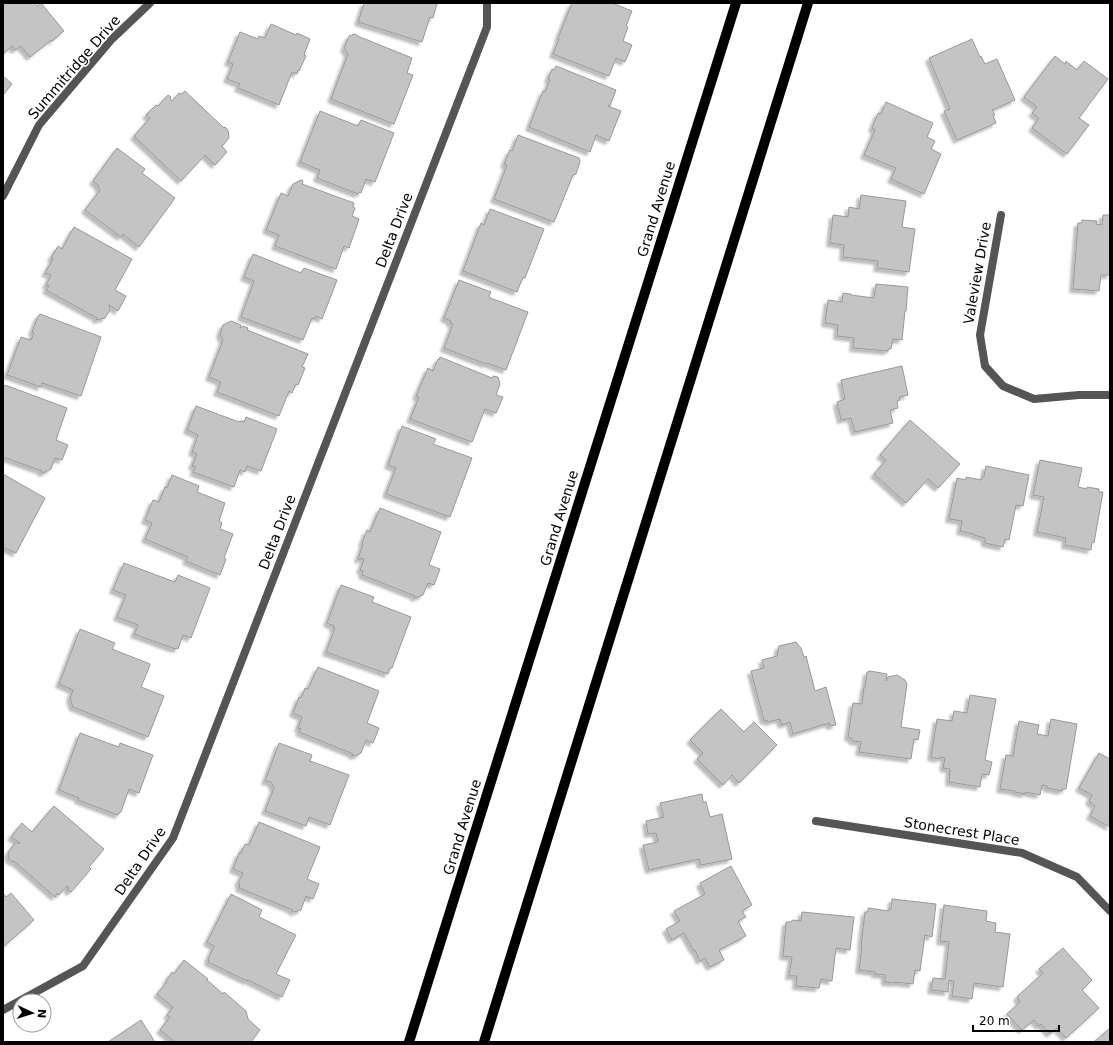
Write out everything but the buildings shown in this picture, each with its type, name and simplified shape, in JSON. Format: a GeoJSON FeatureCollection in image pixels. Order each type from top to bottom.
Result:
{"type":"FeatureCollection","features":[{"type":"Feature","properties":{"kind":"main road","name":"Grand Avenue"},"geometry":{"type":"LineString","coordinates":[[409,1042],[736,3]]}},
{"type":"Feature","properties":{"kind":"main road"},"geometry":{"type":"LineString","coordinates":[[484,1042],[808,3]]}},
{"type":"Feature","properties":{"kind":"street","name":"Summitridge Drive"},"geometry":{"type":"LineString","coordinates":[[3,196],[40,125],[112,39],[150,3]]}},
{"type":"Feature","properties":{"kind":"street","name":"Delta Drive"},"geometry":{"type":"LineString","coordinates":[[3,1010],[83,966],[173,838],[487,27],[487,3]]}},
{"type":"Feature","properties":{"kind":"street","name":"Valeview Drive"},"geometry":{"type":"LineString","coordinates":[[1001,215],[980,335],[985,366],[1003,386],[1034,399],[1079,395],[1110,395]]}},
{"type":"Feature","properties":{"kind":"street","name":"Stonecrest Place"},"geometry":{"type":"LineString","coordinates":[[816,821],[1022,853],[1077,877],[1110,911]]}}]}
